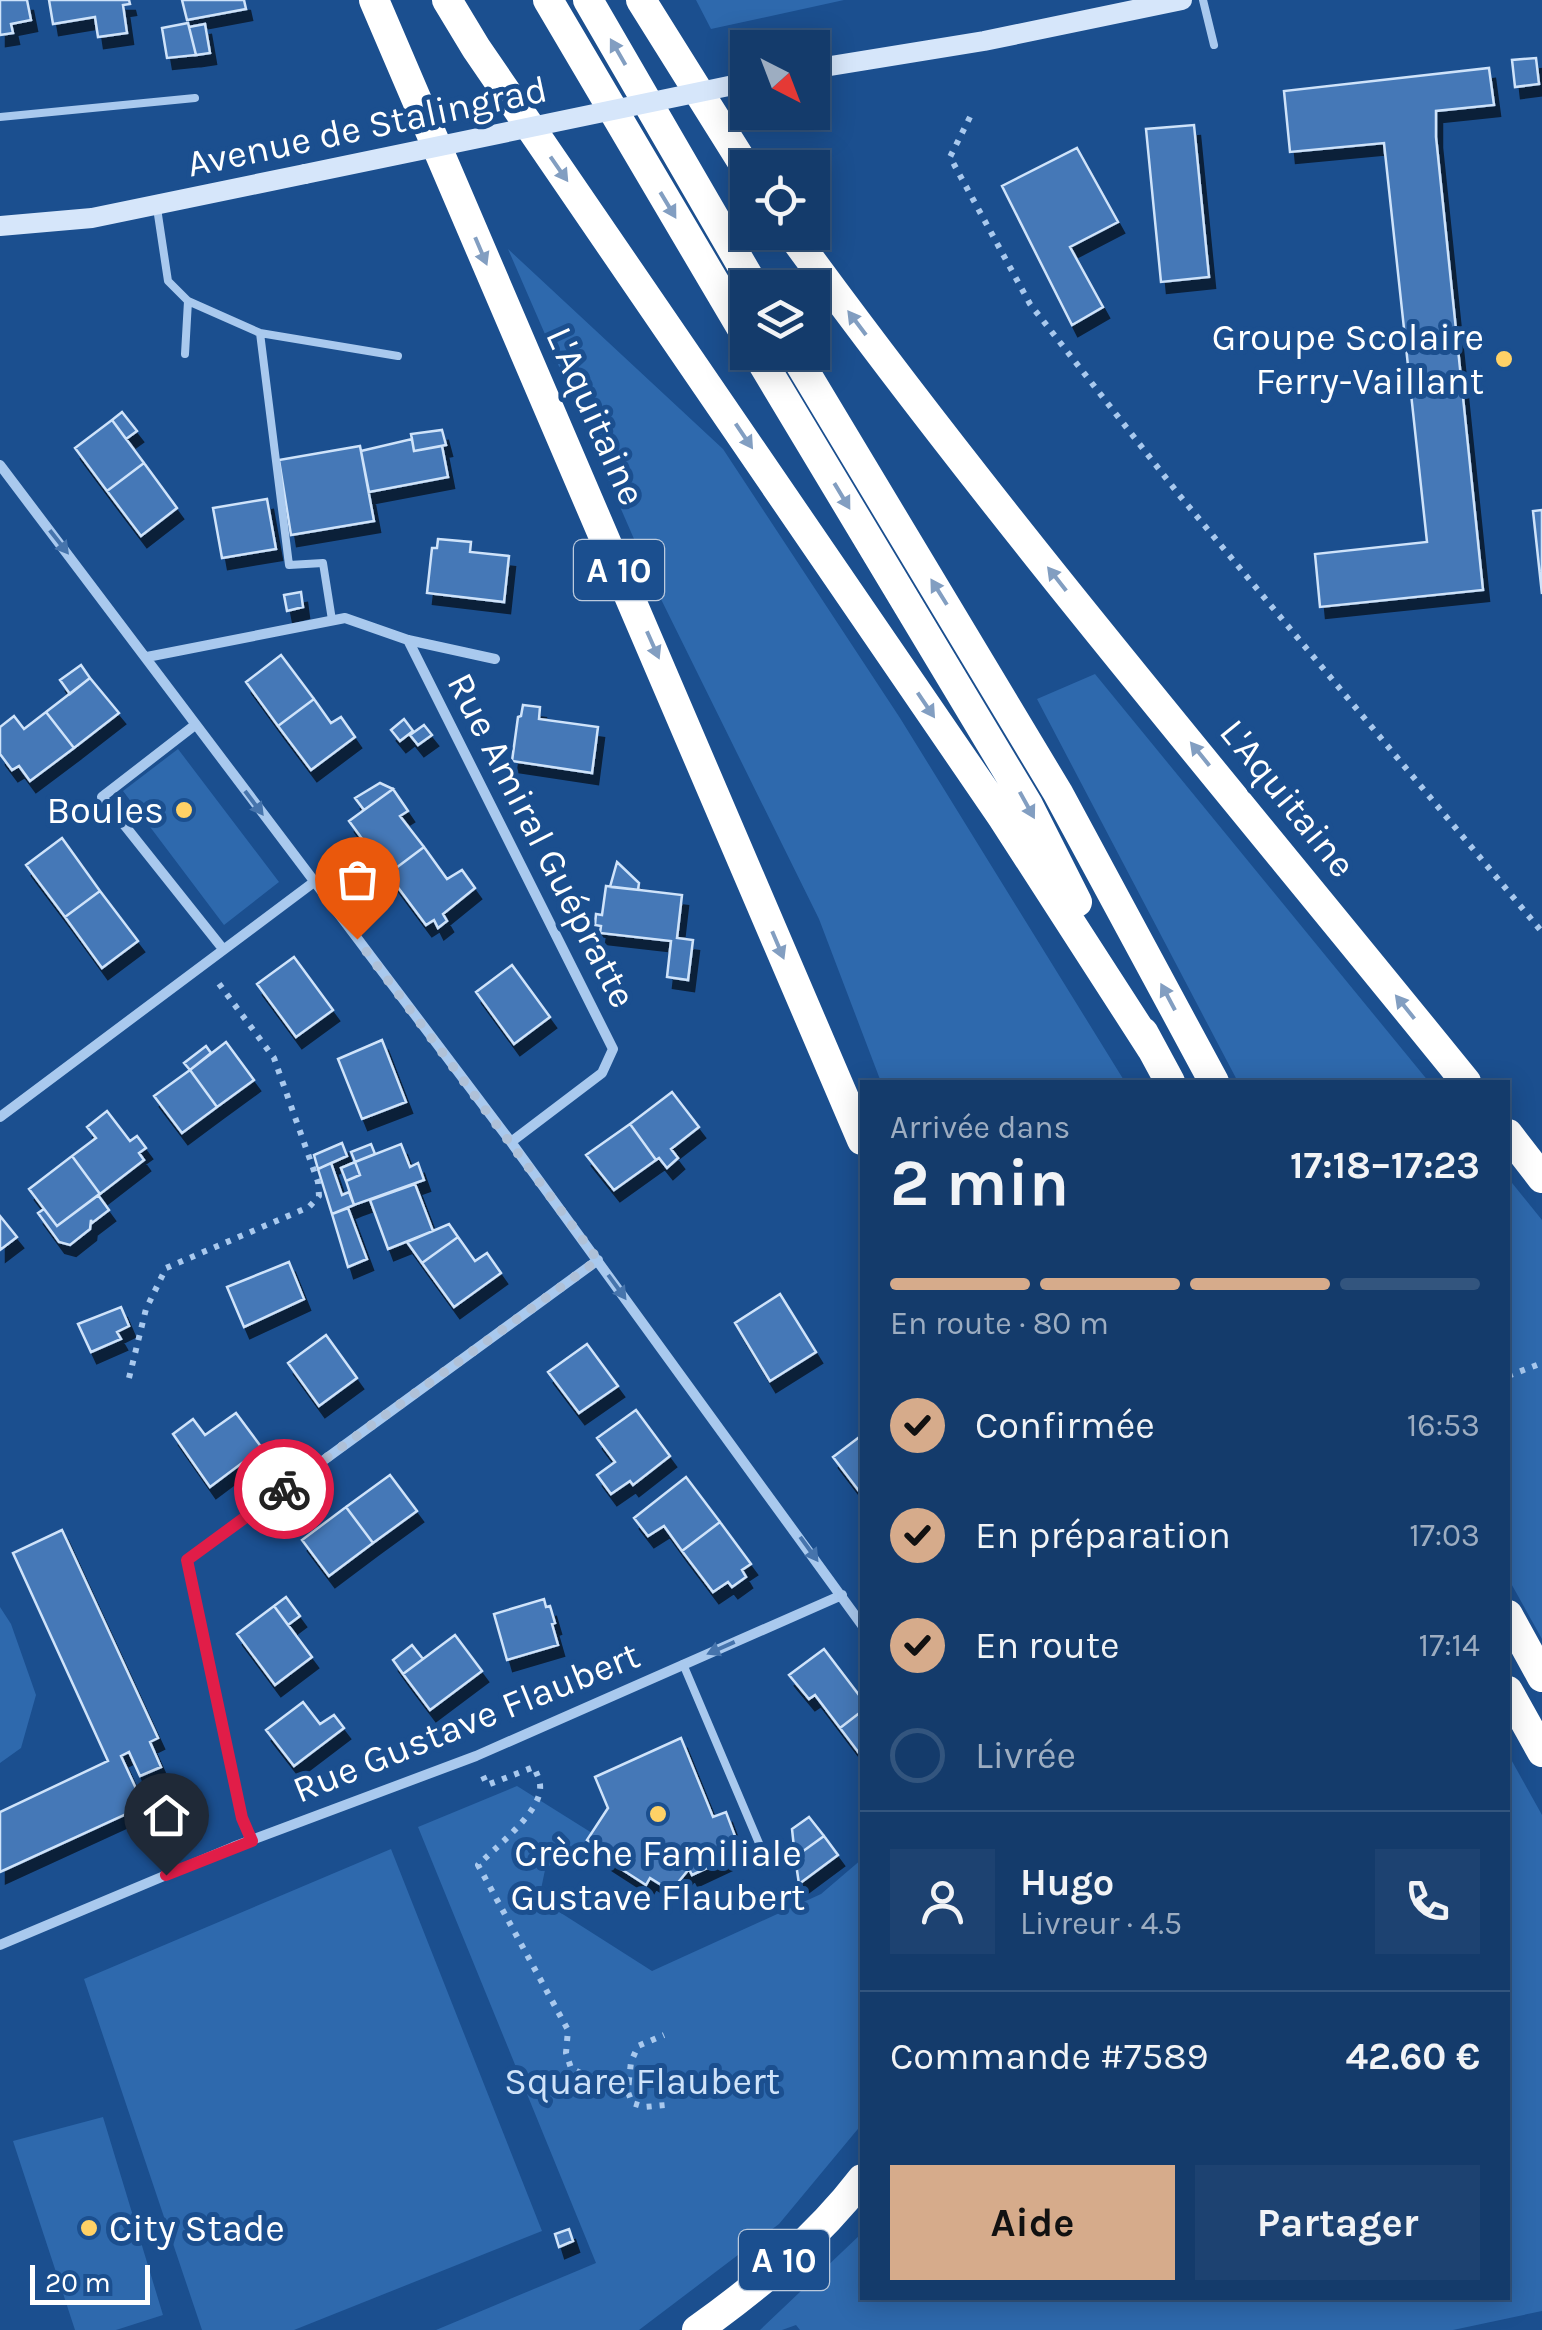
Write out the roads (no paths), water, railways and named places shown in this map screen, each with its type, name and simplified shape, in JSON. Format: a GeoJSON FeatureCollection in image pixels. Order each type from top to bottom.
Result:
{"type":"FeatureCollection","features":[{"type":"Feature","properties":{"kind":"highway","name":"L'Aquitaine"},"geometry":{"type":"LineString","coordinates":[[374,0],[860,1135]]}},
{"type":"Feature","properties":{"kind":"highway"},"geometry":{"type":"LineString","coordinates":[[448,0],[476,48],[1004,818],[1152,1049]]}},
{"type":"Feature","properties":{"kind":"highway"},"geometry":{"type":"LineString","coordinates":[[548,0],[730,308]]}},
{"type":"Feature","properties":{"kind":"highway"},"geometry":{"type":"LineString","coordinates":[[588,0],[745,270]]}},
{"type":"Feature","properties":{"kind":"highway"},"geometry":{"type":"LineString","coordinates":[[641,0],[735,150]]}},
{"type":"Feature","properties":{"kind":"highway","name":"L'Aquitaine"},"geometry":{"type":"LineString","coordinates":[[804,250],[1083,612],[1464,1080]]}},
{"type":"Feature","properties":{"kind":"highway"},"geometry":{"type":"LineString","coordinates":[[767,370],[1028,805],[1169,1080]]}},
{"type":"Feature","properties":{"kind":"highway"},"geometry":{"type":"LineString","coordinates":[[804,370],[1058,793],[1213,1080]]}},
{"type":"Feature","properties":{"kind":"highway"},"geometry":{"type":"LineString","coordinates":[[1510,1137],[1542,1178]]}},
{"type":"Feature","properties":{"kind":"highway"},"geometry":{"type":"LineString","coordinates":[[1510,1619],[1542,1677]]}},
{"type":"Feature","properties":{"kind":"highway"},"geometry":{"type":"LineString","coordinates":[[1510,1695],[1542,1752]]}},
{"type":"Feature","properties":{"kind":"highway","name":"A 10"},"geometry":{"type":"LineString","coordinates":[[697,2330],[752,2290],[841,2207],[860,2182]]}},
{"type":"Feature","properties":{"kind":"main road"},"geometry":{"type":"LineString","coordinates":[[830,65],[984,41],[1182,0]]}},
{"type":"Feature","properties":{"kind":"main road","name":"Avenue de Stalingrad"},"geometry":{"type":"LineString","coordinates":[[0,226],[92,218],[156,206],[730,86]]}},
{"type":"Feature","properties":{"kind":"street"},"geometry":{"type":"LineString","coordinates":[[0,465],[512,1142],[860,1622]]}},
{"type":"Feature","properties":{"kind":"street"},"geometry":{"type":"LineString","coordinates":[[147,656],[345,618],[408,640],[495,659]]}},
{"type":"Feature","properties":{"kind":"street","name":"Rue Amiral Guépratte"},"geometry":{"type":"LineString","coordinates":[[408,640],[613,1049],[602,1072],[512,1142]]}},
{"type":"Feature","properties":{"kind":"street"},"geometry":{"type":"LineString","coordinates":[[195,725],[102,797],[223,950]]}},
{"type":"Feature","properties":{"kind":"street"},"geometry":{"type":"LineString","coordinates":[[1,1112],[314,882]]}},
{"type":"Feature","properties":{"kind":"street"},"geometry":{"type":"LineString","coordinates":[[252,1841],[242,1818],[187,1560],[598,1260]]}},
{"type":"Feature","properties":{"kind":"street","name":"Rue Gustave Flaubert"},"geometry":{"type":"LineString","coordinates":[[0,1946],[252,1841],[476,1756],[842,1595]]}},
{"type":"Feature","properties":{"kind":"lane"},"geometry":{"type":"LineString","coordinates":[[1203,0],[1214,45]]}},
{"type":"Feature","properties":{"kind":"lane"},"geometry":{"type":"LineString","coordinates":[[0,117],[195,98]]}},
{"type":"Feature","properties":{"kind":"lane"},"geometry":{"type":"LineString","coordinates":[[156,206],[168,281],[188,301],[260,333],[398,356]]}},
{"type":"Feature","properties":{"kind":"lane"},"geometry":{"type":"LineString","coordinates":[[185,354],[188,301]]}},
{"type":"Feature","properties":{"kind":"lane"},"geometry":{"type":"LineString","coordinates":[[260,333],[289,565],[323,563],[332,620]]}},
{"type":"Feature","properties":{"kind":"lane"},"geometry":{"type":"LineString","coordinates":[[683,1664],[764,1856]]}},
{"type":"Feature","properties":{"kind":"place","name":"Groupe Scolaire Ferry-Vaillant"},"geometry":{"type":"Point","coordinates":[1504,359]}},
{"type":"Feature","properties":{"kind":"place","name":"Boules"},"geometry":{"type":"Point","coordinates":[184,810]}},
{"type":"Feature","properties":{"kind":"place","name":"Crèche Familiale Gustave Flaubert"},"geometry":{"type":"Point","coordinates":[658,1814]}},
{"type":"Feature","properties":{"kind":"place","name":"City Stade"},"geometry":{"type":"Point","coordinates":[89,2228]}},
{"type":"Feature","properties":{"kind":"park label","name":"Square Flaubert"},"geometry":{"type":"Point","coordinates":[642,2081]}}]}
